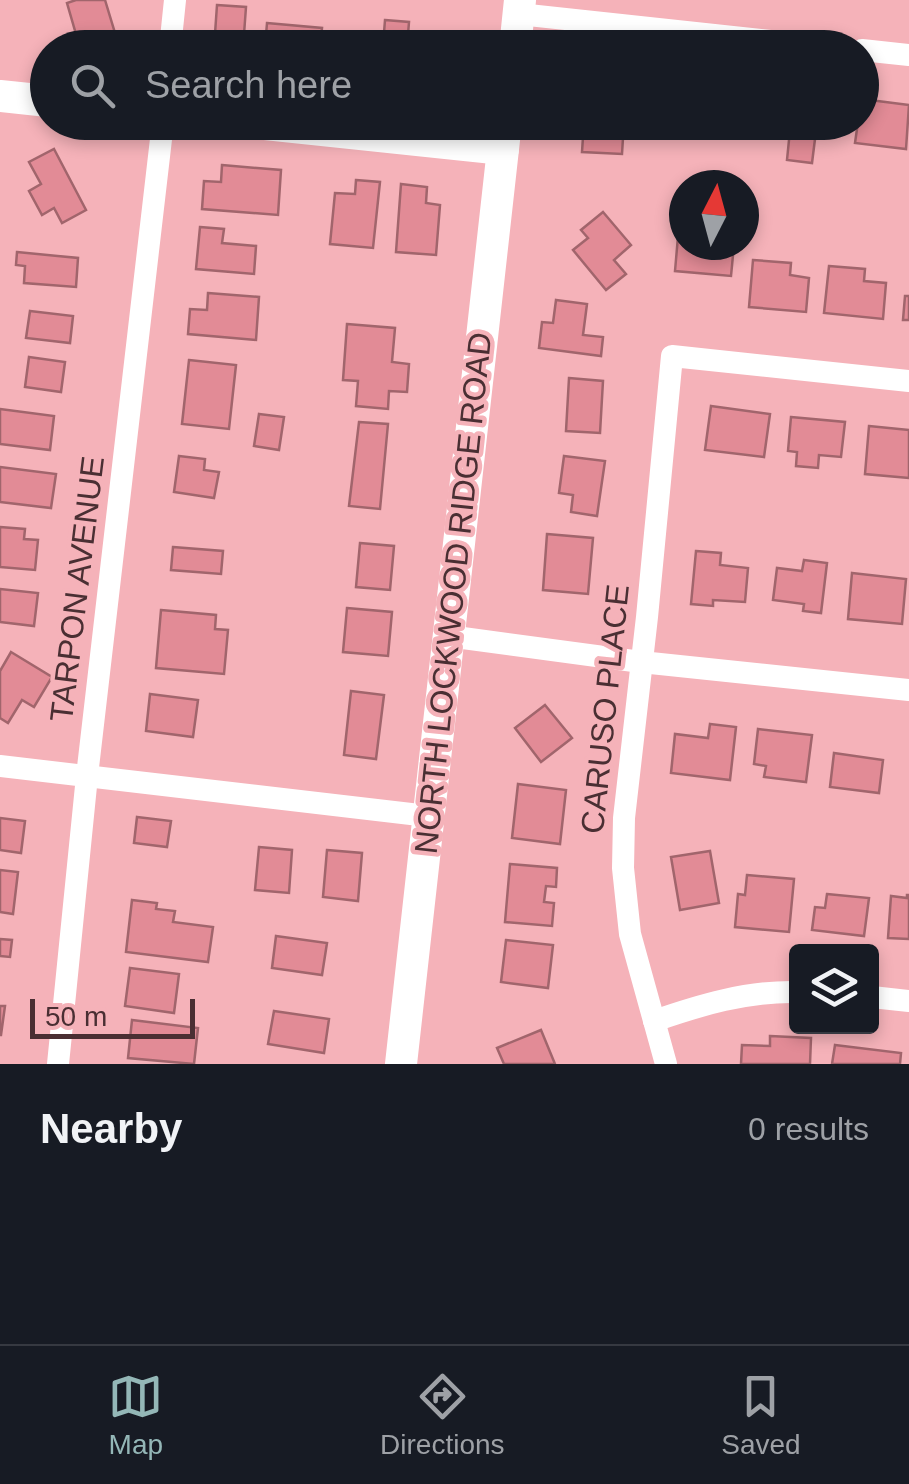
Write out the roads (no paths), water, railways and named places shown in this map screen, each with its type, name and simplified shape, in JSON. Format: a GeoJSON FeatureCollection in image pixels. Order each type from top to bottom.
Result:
{"type":"FeatureCollection","features":[{"type":"Feature","properties":{"kind":"street"},"geometry":{"type":"LineString","coordinates":[[172,30],[176,0]]}},
{"type":"Feature","properties":{"kind":"street"},"geometry":{"type":"LineString","coordinates":[[520,7],[697,30]]}},
{"type":"Feature","properties":{"kind":"street"},"geometry":{"type":"LineString","coordinates":[[879,52],[909,55]]}},
{"type":"Feature","properties":{"kind":"street"},"geometry":{"type":"LineString","coordinates":[[0,96],[30,99]]}},
{"type":"Feature","properties":{"kind":"street","name":"TARPON AVENUE"},"geometry":{"type":"LineString","coordinates":[[58,1064],[161,140]]}},
{"type":"Feature","properties":{"kind":"street","name":"NORTH LOCKWOOD RIDGE ROAD"},"geometry":{"type":"LineString","coordinates":[[402,1064],[505,140]]}},
{"type":"Feature","properties":{"kind":"street","name":"CARUSO PLACE"},"geometry":{"type":"LineString","coordinates":[[666,1064],[630,934],[623,868],[624,818],[672,356],[909,381]]}},
{"type":"Feature","properties":{"kind":"street"},"geometry":{"type":"LineString","coordinates":[[448,636],[641,662],[909,690]]}},
{"type":"Feature","properties":{"kind":"street"},"geometry":{"type":"LineString","coordinates":[[0,766],[428,816]]}},
{"type":"Feature","properties":{"kind":"street"},"geometry":{"type":"LineString","coordinates":[[654,1021],[720,1001],[789,992]]}},
{"type":"Feature","properties":{"kind":"street"},"geometry":{"type":"LineString","coordinates":[[879,997],[909,1000]]}}]}
